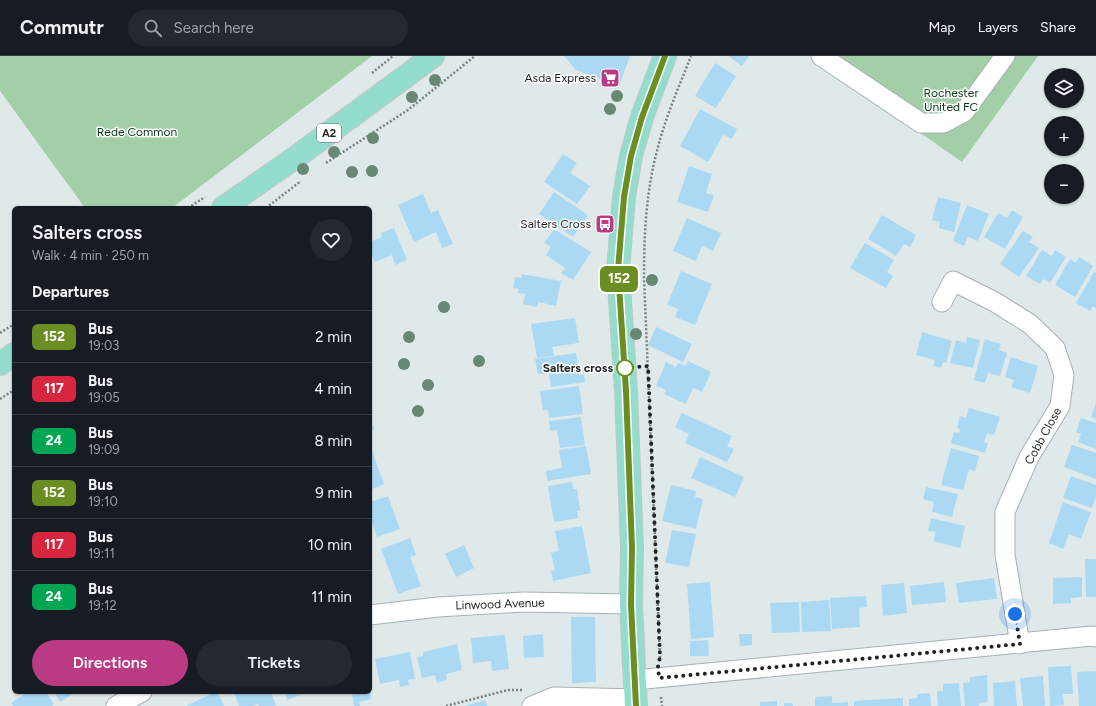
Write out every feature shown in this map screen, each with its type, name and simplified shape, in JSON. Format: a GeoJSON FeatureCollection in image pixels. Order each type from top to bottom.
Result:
{"type":"FeatureCollection","features":[{"type":"Feature","properties":{"kind":"main road","name":"A2"},"geometry":{"type":"LineString","coordinates":[[226,206],[299,155],[433,56]]}},
{"type":"Feature","properties":{"kind":"main road"},"geometry":{"type":"LineString","coordinates":[[636,695],[631,604],[632,548],[627,407],[618,270],[624,197],[631,156],[642,117],[665,56]]}},
{"type":"Feature","properties":{"kind":"main road"},"geometry":{"type":"LineString","coordinates":[[0,364],[12,355]]}},
{"type":"Feature","properties":{"kind":"street"},"geometry":{"type":"LineString","coordinates":[[821,56],[921,123],[943,123],[964,112],[1005,56]]}},
{"type":"Feature","properties":{"kind":"street","name":"Cobb Close"},"geometry":{"type":"LineString","coordinates":[[942,302],[953,281],[995,302],[1030,324],[1055,348],[1064,375],[1060,406],[1029,458],[1005,512],[1005,556],[1020,644]]}},
{"type":"Feature","properties":{"kind":"street","name":"Linwood Avenue"},"geometry":{"type":"LineString","coordinates":[[372,613],[438,606],[524,602],[631,604]]}},
{"type":"Feature","properties":{"kind":"street"},"geometry":{"type":"LineString","coordinates":[[532,706],[554,697],[636,695],[659,678],[1092,636],[1096,637]]}},
{"type":"Feature","properties":{"kind":"street"},"geometry":{"type":"LineString","coordinates":[[116,706],[138,694]]}},
{"type":"Feature","properties":{"kind":"path"},"geometry":{"type":"LineString","coordinates":[[325,164],[408,110],[475,56]]}},
{"type":"Feature","properties":{"kind":"path"},"geometry":{"type":"LineString","coordinates":[[662,706],[658,666],[660,657],[644,278],[644,243],[647,203],[657,150],[691,56]]}},
{"type":"Feature","properties":{"kind":"path"},"geometry":{"type":"LineString","coordinates":[[269,206],[307,177]]}},
{"type":"Feature","properties":{"kind":"path"},"geometry":{"type":"LineString","coordinates":[[0,333],[12,325]]}},
{"type":"Feature","properties":{"kind":"path"},"geometry":{"type":"LineString","coordinates":[[0,399],[12,391]]}},
{"type":"Feature","properties":{"kind":"green space","name":"Rede Common"},"geometry":{"type":"Polygon","coordinates":[[[0,56],[372,56],[175,206],[84,206],[0,91],[0,56]]]}},
{"type":"Feature","properties":{"kind":"green space","name":"Rochester United FC"},"geometry":{"type":"Polygon","coordinates":[[[810,56],[1038,56],[962,162],[810,56]]]}},
{"type":"Feature","properties":{"kind":"building","name":"Asda Express"},"geometry":{"type":"Polygon","coordinates":[[[564,56],[630,56],[619,86],[576,70],[564,56]]]}},
{"type":"Feature","properties":{"kind":"building"},"geometry":{"type":"Polygon","coordinates":[[[728,56],[749,56],[742,66],[728,56]]]}},
{"type":"Feature","properties":{"kind":"building"},"geometry":{"type":"Polygon","coordinates":[[[715,63],[736,76],[716,108],[695,96],[715,63]]]}},
{"type":"Feature","properties":{"kind":"building"},"geometry":{"type":"Polygon","coordinates":[[[700,109],[737,129],[732,139],[723,135],[708,162],[680,146],[700,109]]]}},
{"type":"Feature","properties":{"kind":"building"},"geometry":{"type":"Polygon","coordinates":[[[563,154],[577,163],[570,173],[590,186],[577,204],[544,182],[563,154]]]}},
{"type":"Feature","properties":{"kind":"building"},"geometry":{"type":"Polygon","coordinates":[[[689,166],[712,174],[706,193],[714,195],[708,212],[677,202],[689,166]]]}},
{"type":"Feature","properties":{"kind":"building"},"geometry":{"type":"Polygon","coordinates":[[[554,192],[588,215],[573,237],[539,214],[554,192]]]}},
{"type":"Feature","properties":{"kind":"building"},"geometry":{"type":"Polygon","coordinates":[[[423,194],[431,213],[438,210],[453,244],[442,248],[436,232],[414,242],[398,205],[423,194]]]}},
{"type":"Feature","properties":{"kind":"building"},"geometry":{"type":"Polygon","coordinates":[[[938,197],[961,203],[954,232],[939,228],[940,222],[932,220],[938,197]]]}},
{"type":"Feature","properties":{"kind":"building"},"geometry":{"type":"Polygon","coordinates":[[[967,205],[989,214],[978,241],[968,237],[964,246],[953,241],[967,205]]]}},
{"type":"Feature","properties":{"kind":"building"},"geometry":{"type":"Polygon","coordinates":[[[1012,210],[1023,217],[1005,249],[984,237],[998,213],[1007,218],[1012,210]]]}},
{"type":"Feature","properties":{"kind":"building"},"geometry":{"type":"Polygon","coordinates":[[[882,215],[916,235],[910,247],[904,244],[896,256],[868,239],[882,215]]]}},
{"type":"Feature","properties":{"kind":"building"},"geometry":{"type":"Polygon","coordinates":[[[687,218],[721,233],[713,251],[702,246],[696,261],[673,251],[687,218]]]}},
{"type":"Feature","properties":{"kind":"building"},"geometry":{"type":"Polygon","coordinates":[[[394,228],[407,260],[395,265],[392,255],[375,262],[372,255],[372,241],[382,237],[381,233],[394,228]]]}},
{"type":"Feature","properties":{"kind":"building"},"geometry":{"type":"Polygon","coordinates":[[[554,229],[591,252],[573,280],[561,273],[565,268],[546,255],[551,247],[544,243],[554,229]]]}},
{"type":"Feature","properties":{"kind":"building"},"geometry":{"type":"Polygon","coordinates":[[[1023,231],[1033,237],[1029,242],[1039,248],[1019,277],[1000,264],[1023,231]]]}},
{"type":"Feature","properties":{"kind":"building"},"geometry":{"type":"Polygon","coordinates":[[[865,243],[894,260],[887,272],[893,276],[886,288],[850,268],[865,243]]]}},
{"type":"Feature","properties":{"kind":"building"},"geometry":{"type":"Polygon","coordinates":[[[1042,250],[1052,256],[1055,250],[1066,257],[1050,283],[1043,279],[1040,284],[1026,276],[1042,250]]]}},
{"type":"Feature","properties":{"kind":"building"},"geometry":{"type":"Polygon","coordinates":[[[1079,257],[1093,266],[1075,297],[1055,285],[1070,259],[1076,263],[1079,257]]]}},
{"type":"Feature","properties":{"kind":"building"},"geometry":{"type":"Polygon","coordinates":[[[681,271],[712,284],[695,325],[675,317],[678,309],[667,305],[681,271]]]}},
{"type":"Feature","properties":{"kind":"building"},"geometry":{"type":"Polygon","coordinates":[[[1094,272],[1096,273],[1096,308],[1093,306],[1090,311],[1076,303],[1094,272]]]}},
{"type":"Feature","properties":{"kind":"building"},"geometry":{"type":"Polygon","coordinates":[[[522,274],[561,281],[556,306],[538,302],[537,307],[523,304],[525,294],[518,293],[519,289],[513,288],[515,277],[521,278],[522,274]]]}},
{"type":"Feature","properties":{"kind":"building"},"geometry":{"type":"Polygon","coordinates":[[[575,318],[579,343],[552,347],[554,356],[537,358],[531,324],[575,318]]]}},
{"type":"Feature","properties":{"kind":"building"},"geometry":{"type":"Polygon","coordinates":[[[656,327],[692,344],[683,362],[648,345],[656,327]]]}},
{"type":"Feature","properties":{"kind":"building"},"geometry":{"type":"Polygon","coordinates":[[[922,332],[952,341],[946,363],[943,362],[941,368],[933,366],[935,360],[916,355],[922,332]]]}},
{"type":"Feature","properties":{"kind":"building"},"geometry":{"type":"Polygon","coordinates":[[[967,337],[980,340],[973,368],[950,363],[956,340],[966,343],[967,337]]]}},
{"type":"Feature","properties":{"kind":"building"},"geometry":{"type":"Polygon","coordinates":[[[985,339],[1001,344],[999,350],[1007,353],[1000,376],[988,373],[985,383],[974,380],[985,339]]]}},
{"type":"Feature","properties":{"kind":"building"},"geometry":{"type":"Polygon","coordinates":[[[576,353],[579,375],[584,375],[585,382],[551,387],[549,373],[538,374],[535,359],[576,353]]]}},
{"type":"Feature","properties":{"kind":"building"},"geometry":{"type":"Polygon","coordinates":[[[1011,357],[1038,366],[1030,393],[1011,387],[1014,380],[1005,377],[1011,357]]]}},
{"type":"Feature","properties":{"kind":"building"},"geometry":{"type":"Polygon","coordinates":[[[688,361],[711,372],[702,392],[693,388],[686,404],[664,394],[666,390],[656,386],[666,362],[676,367],[678,363],[686,366],[688,361]]]}},
{"type":"Feature","properties":{"kind":"building"},"geometry":{"type":"Polygon","coordinates":[[[579,386],[583,414],[549,418],[548,410],[543,410],[540,391],[579,386]]]}},
{"type":"Feature","properties":{"kind":"building"},"geometry":{"type":"Polygon","coordinates":[[[1096,403],[1096,419],[1091,417],[1096,403]]]}},
{"type":"Feature","properties":{"kind":"building"},"geometry":{"type":"Polygon","coordinates":[[[969,408],[1000,417],[994,435],[987,433],[984,442],[988,443],[985,453],[951,443],[954,432],[959,433],[960,429],[957,428],[960,416],[966,418],[969,408]]]}},
{"type":"Feature","properties":{"kind":"building"},"geometry":{"type":"Polygon","coordinates":[[[682,413],[732,436],[727,446],[734,449],[727,462],[685,443],[689,434],[675,427],[682,413]]]}},
{"type":"Feature","properties":{"kind":"building"},"geometry":{"type":"Polygon","coordinates":[[[581,417],[585,445],[560,448],[557,430],[550,431],[549,421],[581,417]]]}},
{"type":"Feature","properties":{"kind":"building"},"geometry":{"type":"Polygon","coordinates":[[[1081,418],[1096,423],[1096,449],[1078,442],[1081,434],[1076,432],[1081,418]]]}},
{"type":"Feature","properties":{"kind":"building"},"geometry":{"type":"Polygon","coordinates":[[[1072,445],[1096,453],[1096,479],[1064,467],[1072,445]]]}},
{"type":"Feature","properties":{"kind":"building"},"geometry":{"type":"Polygon","coordinates":[[[586,446],[591,474],[547,481],[546,471],[562,468],[559,450],[586,446]]]}},
{"type":"Feature","properties":{"kind":"building"},"geometry":{"type":"Polygon","coordinates":[[[951,448],[979,456],[975,471],[969,469],[963,490],[941,485],[951,448]]]}},
{"type":"Feature","properties":{"kind":"building"},"geometry":{"type":"Polygon","coordinates":[[[372,451],[384,484],[372,489],[372,451]]]}},
{"type":"Feature","properties":{"kind":"building"},"geometry":{"type":"Polygon","coordinates":[[[700,457],[744,477],[735,497],[691,478],[700,457]]]}},
{"type":"Feature","properties":{"kind":"building"},"geometry":{"type":"Polygon","coordinates":[[[1071,476],[1096,485],[1096,497],[1092,508],[1063,498],[1071,476]]]}},
{"type":"Feature","properties":{"kind":"building"},"geometry":{"type":"Polygon","coordinates":[[[572,482],[573,489],[577,489],[580,511],[577,511],[578,518],[554,522],[548,486],[572,482]]]}},
{"type":"Feature","properties":{"kind":"building"},"geometry":{"type":"Polygon","coordinates":[[[671,485],[696,491],[695,497],[703,499],[696,529],[662,521],[671,485]]]}},
{"type":"Feature","properties":{"kind":"building"},"geometry":{"type":"Polygon","coordinates":[[[926,487],[958,494],[952,517],[932,512],[934,502],[923,499],[926,487]]]}},
{"type":"Feature","properties":{"kind":"building"},"geometry":{"type":"Polygon","coordinates":[[[388,496],[400,529],[377,537],[372,523],[372,501],[388,496]]]}},
{"type":"Feature","properties":{"kind":"building"},"geometry":{"type":"Polygon","coordinates":[[[1063,502],[1091,512],[1081,539],[1069,534],[1063,549],[1049,543],[1063,502]]]}},
{"type":"Feature","properties":{"kind":"building"},"geometry":{"type":"Polygon","coordinates":[[[931,518],[965,526],[960,548],[933,541],[936,532],[928,531],[931,518]]]}},
{"type":"Feature","properties":{"kind":"building"},"geometry":{"type":"Polygon","coordinates":[[[582,526],[591,573],[553,581],[551,571],[555,570],[551,553],[559,551],[555,531],[582,526]]]}},
{"type":"Feature","properties":{"kind":"building"},"geometry":{"type":"Polygon","coordinates":[[[672,530],[696,534],[689,567],[665,563],[672,530]]]}},
{"type":"Feature","properties":{"kind":"building"},"geometry":{"type":"Polygon","coordinates":[[[410,538],[416,555],[410,557],[421,586],[398,594],[381,549],[410,538]]]}},
{"type":"Feature","properties":{"kind":"building"},"geometry":{"type":"Polygon","coordinates":[[[464,545],[474,568],[456,577],[445,554],[464,545]]]}},
{"type":"Feature","properties":{"kind":"building"},"geometry":{"type":"Polygon","coordinates":[[[1085,559],[1096,559],[1096,597],[1086,597],[1085,559]]]}},
{"type":"Feature","properties":{"kind":"building"},"geometry":{"type":"Polygon","coordinates":[[[1082,577],[1082,597],[1071,598],[1071,603],[1053,604],[1053,578],[1082,577]]]}},
{"type":"Feature","properties":{"kind":"building"},"geometry":{"type":"Polygon","coordinates":[[[994,578],[997,599],[959,603],[956,583],[994,578]]]}},
{"type":"Feature","properties":{"kind":"building"},"geometry":{"type":"Polygon","coordinates":[[[710,582],[714,637],[691,639],[687,584],[710,582]]]}},
{"type":"Feature","properties":{"kind":"building"},"geometry":{"type":"Polygon","coordinates":[[[944,582],[946,602],[912,605],[910,586],[944,582]]]}},
{"type":"Feature","properties":{"kind":"building"},"geometry":{"type":"Polygon","coordinates":[[[904,583],[907,613],[883,616],[881,585],[904,583]]]}},
{"type":"Feature","properties":{"kind":"building"},"geometry":{"type":"Polygon","coordinates":[[[866,596],[867,607],[859,608],[860,627],[832,629],[830,598],[866,596]]]}},
{"type":"Feature","properties":{"kind":"building"},"geometry":{"type":"Polygon","coordinates":[[[829,600],[831,631],[802,632],[801,602],[829,600]]]}},
{"type":"Feature","properties":{"kind":"building"},"geometry":{"type":"Polygon","coordinates":[[[799,602],[800,632],[772,633],[770,603],[799,602]]]}},
{"type":"Feature","properties":{"kind":"building"},"geometry":{"type":"Polygon","coordinates":[[[571,617],[595,617],[596,682],[572,683],[571,617]]]}},
{"type":"Feature","properties":{"kind":"building"},"geometry":{"type":"Polygon","coordinates":[[[543,634],[544,657],[524,658],[523,636],[543,634]]]}},
{"type":"Feature","properties":{"kind":"building"},"geometry":{"type":"Polygon","coordinates":[[[739,634],[752,634],[752,645],[740,646],[739,634]]]}},
{"type":"Feature","properties":{"kind":"building"},"geometry":{"type":"Polygon","coordinates":[[[505,635],[509,669],[492,671],[491,661],[473,663],[471,638],[505,635]]]}},
{"type":"Feature","properties":{"kind":"building"},"geometry":{"type":"Polygon","coordinates":[[[708,640],[709,656],[690,656],[690,641],[708,640]]]}},
{"type":"Feature","properties":{"kind":"building"},"geometry":{"type":"Polygon","coordinates":[[[457,644],[462,670],[446,674],[447,680],[437,683],[435,675],[422,678],[417,657],[423,656],[423,652],[457,644]]]}},
{"type":"Feature","properties":{"kind":"building"},"geometry":{"type":"Polygon","coordinates":[[[410,652],[415,679],[408,680],[409,685],[400,687],[399,680],[380,684],[375,659],[410,652]]]}},
{"type":"Feature","properties":{"kind":"building"},"geometry":{"type":"Polygon","coordinates":[[[1071,666],[1073,694],[1063,694],[1064,705],[1050,706],[1048,667],[1071,666]]]}},
{"type":"Feature","properties":{"kind":"building"},"geometry":{"type":"Polygon","coordinates":[[[1096,671],[1096,706],[1079,706],[1077,672],[1096,671]]]}},
{"type":"Feature","properties":{"kind":"building"},"geometry":{"type":"Polygon","coordinates":[[[987,675],[988,702],[979,703],[979,706],[965,706],[963,683],[970,682],[970,677],[987,675]]]}},
{"type":"Feature","properties":{"kind":"building"},"geometry":{"type":"Polygon","coordinates":[[[1043,676],[1045,706],[1023,706],[1020,678],[1043,676]]]}},
{"type":"Feature","properties":{"kind":"building"},"geometry":{"type":"Polygon","coordinates":[[[1015,681],[1017,706],[994,706],[993,683],[1015,681]]]}},
{"type":"Feature","properties":{"kind":"building"},"geometry":{"type":"Polygon","coordinates":[[[959,683],[961,706],[938,706],[937,691],[943,691],[943,684],[959,683]]]}},
{"type":"Feature","properties":{"kind":"building"},"geometry":{"type":"Polygon","coordinates":[[[930,693],[931,706],[909,706],[909,699],[917,698],[917,694],[930,693]]]}},
{"type":"Feature","properties":{"kind":"building"},"geometry":{"type":"Polygon","coordinates":[[[25,694],[47,694],[54,704],[52,706],[13,706],[11,703],[25,694]]]}},
{"type":"Feature","properties":{"kind":"building"},"geometry":{"type":"Polygon","coordinates":[[[55,694],[73,694],[60,702],[55,694]]]}},
{"type":"Feature","properties":{"kind":"building"},"geometry":{"type":"Polygon","coordinates":[[[211,694],[219,694],[224,706],[186,706],[211,694]]]}},
{"type":"Feature","properties":{"kind":"building"},"geometry":{"type":"Polygon","coordinates":[[[235,694],[272,694],[276,706],[259,706],[258,704],[252,706],[239,706],[235,694]]]}},
{"type":"Feature","properties":{"kind":"building"},"geometry":{"type":"Polygon","coordinates":[[[286,694],[304,694],[287,700],[286,694]]]}},
{"type":"Feature","properties":{"kind":"building"},"geometry":{"type":"Polygon","coordinates":[[[352,694],[370,694],[371,699],[359,702],[360,706],[354,706],[352,694]]]}},
{"type":"Feature","properties":{"kind":"building"},"geometry":{"type":"Polygon","coordinates":[[[832,696],[832,703],[848,702],[848,706],[815,706],[815,697],[832,696]]]}},
{"type":"Feature","properties":{"kind":"building"},"geometry":{"type":"Polygon","coordinates":[[[903,698],[903,706],[854,706],[854,701],[903,698]]]}},
{"type":"Feature","properties":{"kind":"building"},"geometry":{"type":"Polygon","coordinates":[[[485,700],[487,706],[465,706],[485,700]]]}},
{"type":"Feature","properties":{"kind":"building"},"geometry":{"type":"Polygon","coordinates":[[[777,701],[777,706],[760,706],[760,702],[777,701]]]}},
{"type":"Feature","properties":{"kind":"building"},"geometry":{"type":"Polygon","coordinates":[[[784,703],[792,703],[793,706],[784,706],[784,703]]]}},
{"type":"Feature","properties":{"kind":"bus line","name":"152"},"geometry":{"type":"LineString","coordinates":[[636,706],[631,604],[632,548],[626,391],[618,270],[624,197],[631,156],[642,117],[665,56]]}},
{"type":"Feature","properties":{"kind":"place","name":"Asda Express"},"geometry":{"type":"Point","coordinates":[610,78]}},
{"type":"Feature","properties":{"kind":"place","name":"Salters Cross"},"geometry":{"type":"Point","coordinates":[605,224]}},
{"type":"Feature","properties":{"kind":"place","name":"Salters cross"},"geometry":{"type":"Point","coordinates":[625,368]}},
{"type":"Feature","properties":{"kind":"route"},"geometry":{"type":"LineString","coordinates":[[625,368],[648,366],[660,657],[658,666],[659,678],[1020,644],[1015,614]]}}]}
